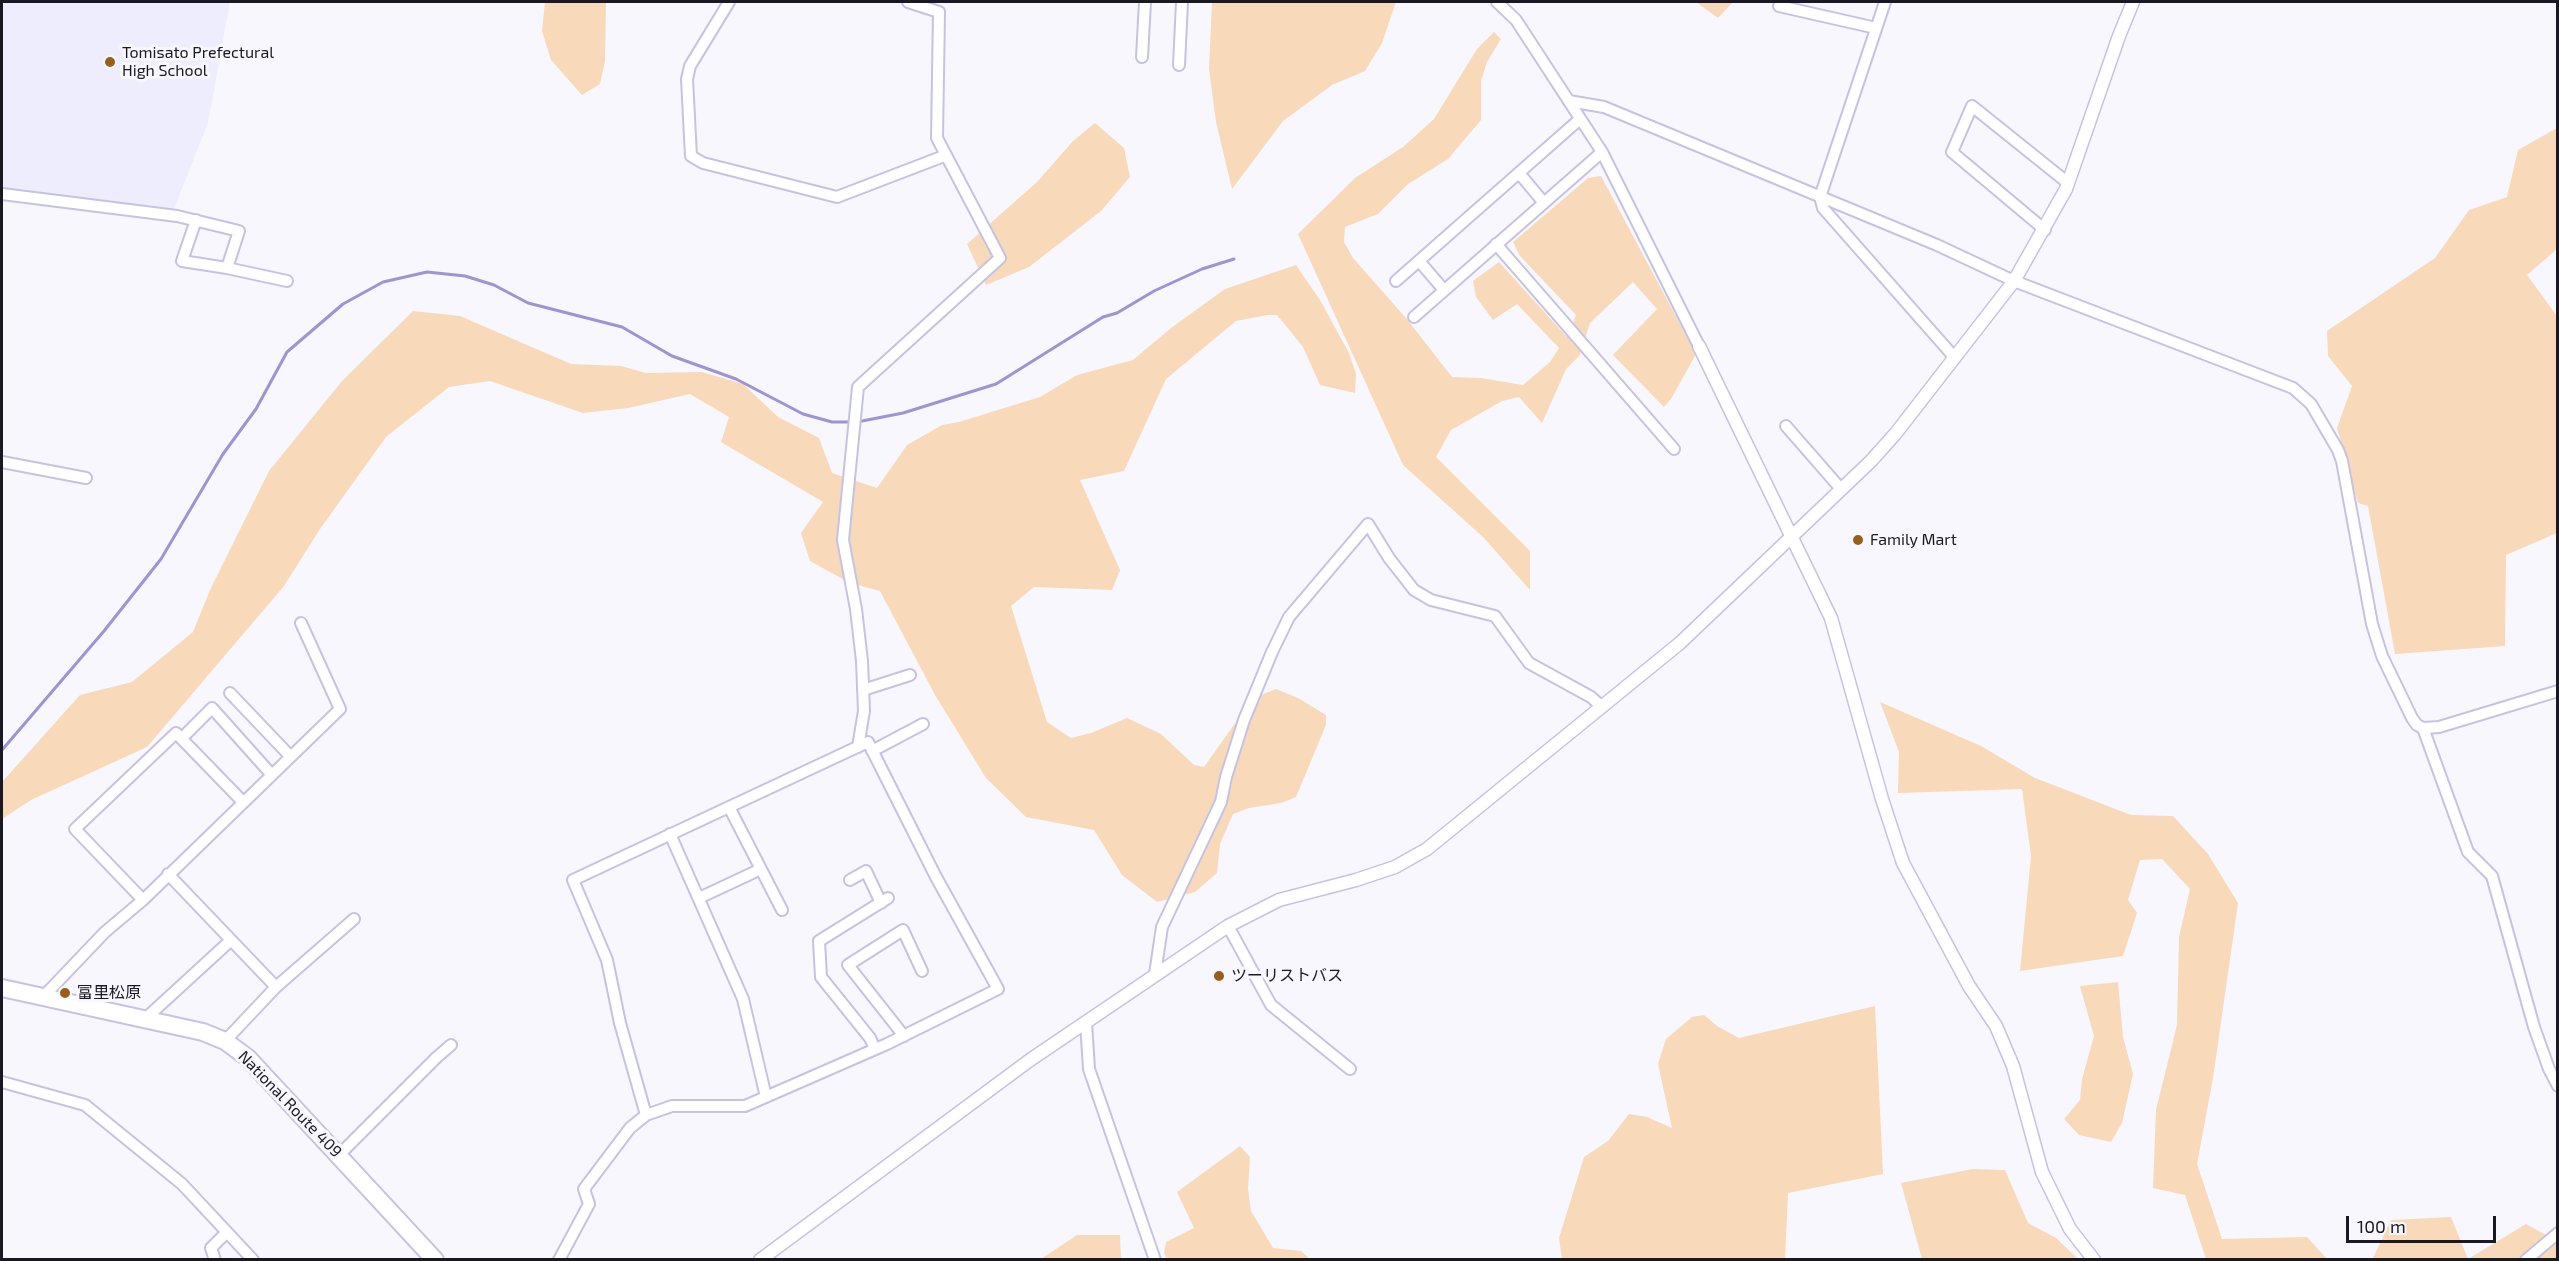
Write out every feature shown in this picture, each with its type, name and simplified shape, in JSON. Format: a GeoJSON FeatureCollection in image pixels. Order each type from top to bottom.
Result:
{"type":"FeatureCollection","features":[{"type":"Feature","properties":{"kind":"highway","name":"National Route 409"},"geometry":{"type":"LineString","coordinates":[[2,988],[203,1032],[225,1041],[248,1058],[435,1260]]}},
{"type":"Feature","properties":{"kind":"street"},"geometry":{"type":"LineString","coordinates":[[729,2],[690,66],[687,79],[691,156],[703,163],[837,197],[944,156]]}},
{"type":"Feature","properties":{"kind":"street"},"geometry":{"type":"LineString","coordinates":[[858,747],[864,711],[863,690],[856,609],[843,540],[858,387],[1000,258],[944,156],[937,138],[939,12],[908,2]]}},
{"type":"Feature","properties":{"kind":"street"},"geometry":{"type":"LineString","coordinates":[[1142,57],[1145,2]]}},
{"type":"Feature","properties":{"kind":"street"},"geometry":{"type":"LineString","coordinates":[[1179,65],[1182,2]]}},
{"type":"Feature","properties":{"kind":"street"},"geometry":{"type":"LineString","coordinates":[[1497,2],[1516,20],[1602,152],[1831,618],[1882,799],[1903,863],[1969,986],[1996,1026],[2013,1066],[2042,1172],[2070,1229],[2094,1260]]}},
{"type":"Feature","properties":{"kind":"street"},"geometry":{"type":"LineString","coordinates":[[1885,2],[1821,197],[1823,208],[1954,358]]}},
{"type":"Feature","properties":{"kind":"street"},"geometry":{"type":"LineString","coordinates":[[760,1260],[1086,1022],[1227,926],[1279,900],[1356,880],[1395,867],[1443,837],[1680,643],[1792,537],[1896,433],[2014,281],[2045,230],[2068,183],[2133,2]]}},
{"type":"Feature","properties":{"kind":"street"},"geometry":{"type":"LineString","coordinates":[[1779,6],[1876,28]]}},
{"type":"Feature","properties":{"kind":"street"},"geometry":{"type":"LineString","coordinates":[[1569,101],[1604,106],[1937,245],[2014,281],[2284,384],[2303,395],[2327,430],[2342,462],[2372,624],[2382,656],[2412,718],[2423,728],[2468,852],[2492,876],[2534,1027],[2558,1086]]}},
{"type":"Feature","properties":{"kind":"street"},"geometry":{"type":"LineString","coordinates":[[2045,230],[1952,152],[1972,106],[2068,183]]}},
{"type":"Feature","properties":{"kind":"street"},"geometry":{"type":"LineString","coordinates":[[1396,281],[1580,119]]}},
{"type":"Feature","properties":{"kind":"street"},"geometry":{"type":"LineString","coordinates":[[1414,317],[1602,152]]}},
{"type":"Feature","properties":{"kind":"street"},"geometry":{"type":"LineString","coordinates":[[1518,173],[1544,203]]}},
{"type":"Feature","properties":{"kind":"street"},"geometry":{"type":"LineString","coordinates":[[2,194],[196,220],[239,231],[227,268]]}},
{"type":"Feature","properties":{"kind":"street"},"geometry":{"type":"LineString","coordinates":[[196,220],[182,261],[287,281]]}},
{"type":"Feature","properties":{"kind":"street"},"geometry":{"type":"LineString","coordinates":[[1496,244],[1674,449]]}},
{"type":"Feature","properties":{"kind":"street"},"geometry":{"type":"LineString","coordinates":[[1419,261],[1444,290]]}},
{"type":"Feature","properties":{"kind":"street"},"geometry":{"type":"LineString","coordinates":[[1786,426],[1841,489]]}},
{"type":"Feature","properties":{"kind":"street"},"geometry":{"type":"LineString","coordinates":[[2,462],[86,478]]}},
{"type":"Feature","properties":{"kind":"street"},"geometry":{"type":"LineString","coordinates":[[1155,974],[1162,927],[1221,802],[1226,777],[1244,720],[1272,652],[1289,617],[1368,524],[1389,558],[1414,590],[1431,600],[1495,616],[1529,663],[1591,697],[1602,707]]}},
{"type":"Feature","properties":{"kind":"street"},"geometry":{"type":"LineString","coordinates":[[43,997],[105,932],[143,900],[340,709],[301,623]]}},
{"type":"Feature","properties":{"kind":"street"},"geometry":{"type":"LineString","coordinates":[[863,690],[909,675]]}},
{"type":"Feature","properties":{"kind":"street"},"geometry":{"type":"LineString","coordinates":[[2423,728],[2439,727],[2558,691]]}},
{"type":"Feature","properties":{"kind":"street"},"geometry":{"type":"LineString","coordinates":[[230,693],[290,756]]}},
{"type":"Feature","properties":{"kind":"street"},"geometry":{"type":"LineString","coordinates":[[182,738],[212,708],[272,774]]}},
{"type":"Feature","properties":{"kind":"street"},"geometry":{"type":"LineString","coordinates":[[872,751],[923,724]]}},
{"type":"Feature","properties":{"kind":"street"},"geometry":{"type":"LineString","coordinates":[[143,900],[75,829],[176,733],[243,802]]}},
{"type":"Feature","properties":{"kind":"street"},"geometry":{"type":"LineString","coordinates":[[559,1260],[589,1204],[584,1189],[630,1128],[646,1114],[672,1106],[745,1106],[904,1036],[998,989],[936,877],[868,742],[573,880],[607,960],[620,1023],[646,1114]]}},
{"type":"Feature","properties":{"kind":"street"},"geometry":{"type":"LineString","coordinates":[[729,807],[782,910]]}},
{"type":"Feature","properties":{"kind":"street"},"geometry":{"type":"LineString","coordinates":[[670,834],[743,999],[766,1097]]}},
{"type":"Feature","properties":{"kind":"street"},"geometry":{"type":"LineString","coordinates":[[699,898],[761,870]]}},
{"type":"Feature","properties":{"kind":"street"},"geometry":{"type":"LineString","coordinates":[[850,880],[866,871],[884,900],[819,941],[821,978],[870,1038],[875,1049]]}},
{"type":"Feature","properties":{"kind":"street"},"geometry":{"type":"LineString","coordinates":[[168,874],[276,987]]}},
{"type":"Feature","properties":{"kind":"street"},"geometry":{"type":"LineString","coordinates":[[225,1041],[276,987],[354,919]]}},
{"type":"Feature","properties":{"kind":"street"},"geometry":{"type":"LineString","coordinates":[[1227,926],[1271,1005],[1350,1069]]}},
{"type":"Feature","properties":{"kind":"street"},"geometry":{"type":"LineString","coordinates":[[904,1036],[848,965],[903,930],[922,971]]}},
{"type":"Feature","properties":{"kind":"street"},"geometry":{"type":"LineString","coordinates":[[146,1019],[230,941]]}},
{"type":"Feature","properties":{"kind":"street"},"geometry":{"type":"LineString","coordinates":[[1086,1022],[1089,1069],[1155,1260]]}},
{"type":"Feature","properties":{"kind":"street"},"geometry":{"type":"LineString","coordinates":[[339,1155],[451,1045]]}},
{"type":"Feature","properties":{"kind":"street"},"geometry":{"type":"LineString","coordinates":[[2,1082],[85,1105],[182,1184],[253,1260]]}},
{"type":"Feature","properties":{"kind":"street"},"geometry":{"type":"LineString","coordinates":[[215,1260],[212,1248],[227,1232]]}},
{"type":"Feature","properties":{"kind":"street"},"geometry":{"type":"LineString","coordinates":[[2526,1260],[2558,1233]]}},
{"type":"Feature","properties":{"kind":"shaded area","name":"Tomisato Prefectural High School"},"geometry":{"type":"Polygon","coordinates":[[[2,2],[230,2],[208,123],[174,209],[2,188],[2,2]]]}},
{"type":"Feature","properties":{"kind":"shaded area"},"geometry":{"type":"Polygon","coordinates":[[[545,2],[606,2],[605,61],[600,84],[582,95],[551,60],[542,31],[545,2]]]}},
{"type":"Feature","properties":{"kind":"shaded area"},"geometry":{"type":"Polygon","coordinates":[[[1212,2],[1396,2],[1382,43],[1365,71],[1332,85],[1283,121],[1232,189],[1216,122],[1209,69],[1212,2]]]}},
{"type":"Feature","properties":{"kind":"shaded area"},"geometry":{"type":"Polygon","coordinates":[[[1696,2],[1733,2],[1718,18],[1696,2]]]}},
{"type":"Feature","properties":{"kind":"shaded area"},"geometry":{"type":"Polygon","coordinates":[[[1494,32],[1501,39],[1487,62],[1481,81],[1481,120],[1448,159],[1408,184],[1378,214],[1345,227],[1344,242],[1353,258],[1406,318],[1452,377],[1481,378],[1523,385],[1550,362],[1559,348],[1517,304],[1493,320],[1476,297],[1473,281],[1499,262],[1567,337],[1576,315],[1520,256],[1513,242],[1588,178],[1601,176],[1696,354],[1671,399],[1664,407],[1613,355],[1657,309],[1633,282],[1590,323],[1580,355],[1566,369],[1542,423],[1519,397],[1502,401],[1451,430],[1436,457],[1530,551],[1530,590],[1483,537],[1403,465],[1298,234],[1355,178],[1403,147],[1434,119],[1477,49],[1494,32]]]}},
{"type":"Feature","properties":{"kind":"shaded area"},"geometry":{"type":"Polygon","coordinates":[[[1095,123],[1124,148],[1130,177],[1101,211],[1029,267],[986,285],[967,244],[1037,182],[1073,141],[1095,123]]]}},
{"type":"Feature","properties":{"kind":"shaded area"},"geometry":{"type":"Polygon","coordinates":[[[2557,128],[2557,249],[2527,275],[2557,316],[2557,533],[2506,555],[2505,646],[2395,654],[2368,506],[2358,503],[2337,428],[2352,386],[2328,356],[2327,331],[2435,258],[2469,210],[2507,197],[2518,150],[2557,128]]]}},
{"type":"Feature","properties":{"kind":"shaded area"},"geometry":{"type":"Polygon","coordinates":[[[1296,265],[1320,300],[1349,353],[1356,374],[1355,393],[1320,385],[1303,347],[1277,315],[1236,321],[1166,379],[1124,471],[1080,480],[1120,570],[1112,590],[1034,587],[1011,606],[1047,722],[1071,738],[1091,733],[1127,718],[1161,734],[1194,765],[1204,767],[1253,698],[1276,689],[1298,698],[1326,715],[1326,725],[1296,797],[1281,803],[1249,808],[1233,814],[1220,844],[1217,873],[1195,892],[1157,902],[1122,875],[1094,830],[1026,817],[986,778],[935,695],[880,591],[850,583],[810,561],[801,533],[823,502],[721,442],[729,417],[690,394],[628,408],[583,413],[490,381],[449,387],[386,437],[320,529],[284,586],[147,747],[31,800],[2,819],[2,782],[80,695],[132,682],[193,632],[210,590],[269,471],[342,381],[413,311],[460,316],[571,364],[621,366],[646,373],[702,372],[743,384],[778,417],[819,438],[832,473],[877,488],[907,445],[942,425],[1040,397],[1077,375],[1133,360],[1171,328],[1225,289],[1296,265]]]}},
{"type":"Feature","properties":{"kind":"shaded area"},"geometry":{"type":"Polygon","coordinates":[[[1880,702],[1981,746],[2035,778],[2131,815],[2173,816],[2208,854],[2238,903],[2213,1078],[2197,1164],[2222,1239],[2307,1237],[2327,1259],[2206,1259],[2185,1195],[2153,1188],[2156,1110],[2177,1025],[2179,937],[2190,889],[2162,859],[2140,860],[2128,900],[2137,913],[2123,956],[2020,971],[2031,856],[2022,789],[1898,793],[1899,752],[1880,702]]]}},
{"type":"Feature","properties":{"kind":"shaded area"},"geometry":{"type":"Polygon","coordinates":[[[2118,982],[2123,1037],[2133,1074],[2122,1123],[2111,1142],[2079,1135],[2064,1119],[2080,1100],[2082,1079],[2094,1036],[2080,986],[2118,982]]]}},
{"type":"Feature","properties":{"kind":"shaded area"},"geometry":{"type":"Polygon","coordinates":[[[1875,1006],[1883,1174],[1788,1193],[1785,1259],[1562,1259],[1559,1238],[1584,1157],[1608,1141],[1629,1114],[1647,1117],[1672,1128],[1658,1064],[1666,1039],[1692,1017],[1704,1015],[1717,1026],[1739,1038],[1875,1006]]]}},
{"type":"Feature","properties":{"kind":"shaded area"},"geometry":{"type":"Polygon","coordinates":[[[1240,1146],[1250,1157],[1248,1189],[1251,1211],[1273,1248],[1301,1251],[1310,1259],[1167,1259],[1164,1253],[1166,1242],[1194,1228],[1177,1192],[1240,1146]]]}},
{"type":"Feature","properties":{"kind":"shaded area"},"geometry":{"type":"Polygon","coordinates":[[[1973,1169],[2005,1170],[2028,1223],[2056,1238],[2078,1259],[1922,1259],[1901,1183],[1973,1169]]]}},
{"type":"Feature","properties":{"kind":"shaded area"},"geometry":{"type":"Polygon","coordinates":[[[2451,1217],[2468,1259],[2526,1224],[2557,1241],[2557,1259],[2372,1260],[2391,1220],[2451,1217]]]}},
{"type":"Feature","properties":{"kind":"shaded area"},"geometry":{"type":"Polygon","coordinates":[[[1077,1235],[1120,1235],[1121,1259],[1041,1259],[1077,1235]]]}},
{"type":"Feature","properties":{"kind":"waterway"},"geometry":{"type":"LineString","coordinates":[[857,422],[903,413],[996,384],[1103,317],[1117,313],[1154,291],[1202,269],[1234,259]]}},
{"type":"Feature","properties":{"kind":"waterway"},"geometry":{"type":"LineString","coordinates":[[2,750],[104,631],[161,559],[223,454],[256,409],[287,352],[343,304],[383,282],[427,272],[465,276],[494,285],[528,303],[622,327],[672,356],[736,379],[803,414],[832,422],[851,422]]}},
{"type":"Feature","properties":{"kind":"place","name":"Tomisato Prefectural High School"},"geometry":{"type":"Point","coordinates":[110,62]}},
{"type":"Feature","properties":{"kind":"place","name":"Family Mart"},"geometry":{"type":"Point","coordinates":[1858,540]}},
{"type":"Feature","properties":{"kind":"place","name":"ツーリストバス"},"geometry":{"type":"Point","coordinates":[1219,976]}},
{"type":"Feature","properties":{"kind":"place","name":"富里松原"},"geometry":{"type":"Point","coordinates":[65,993]}}]}
